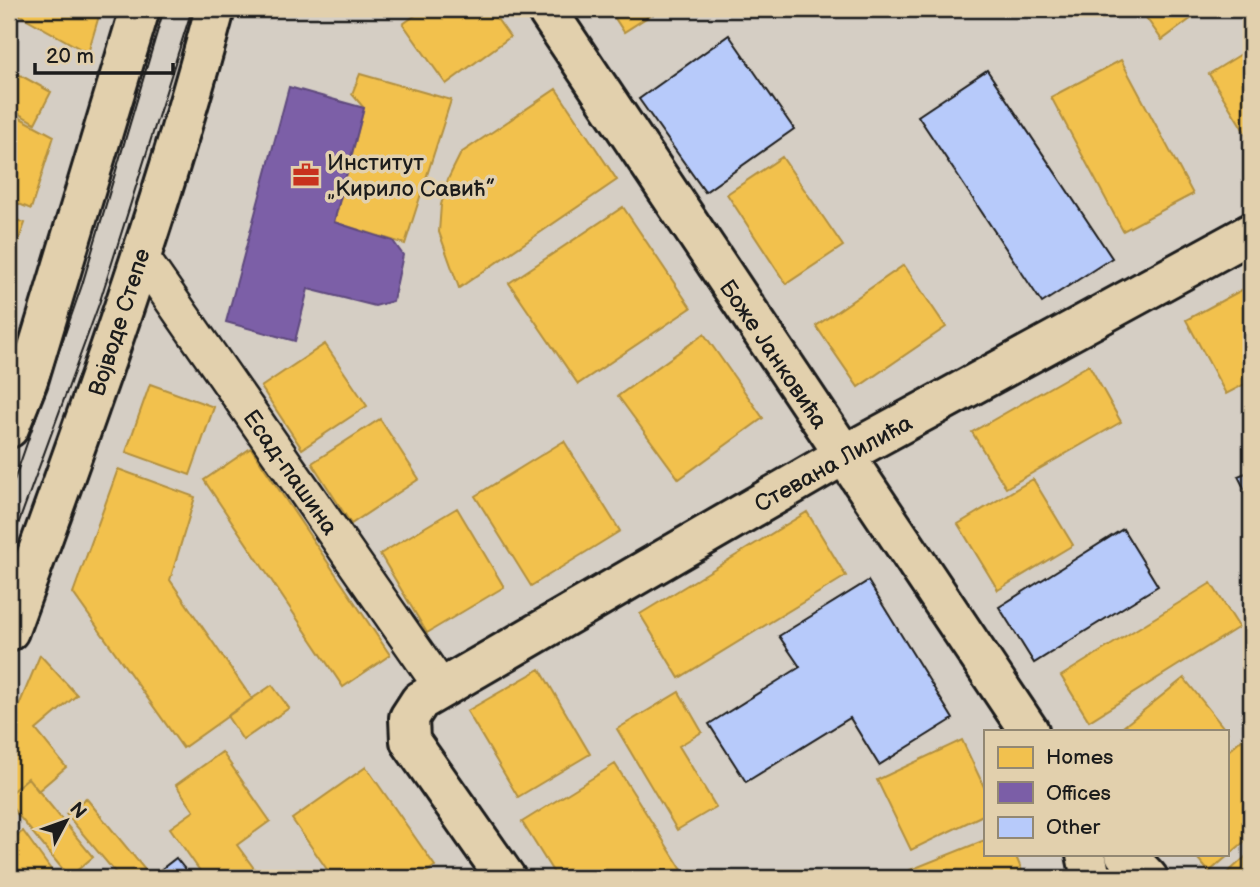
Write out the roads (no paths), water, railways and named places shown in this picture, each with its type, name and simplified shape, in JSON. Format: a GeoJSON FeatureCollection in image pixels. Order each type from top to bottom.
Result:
{"type":"FeatureCollection","features":[{"type":"Feature","properties":{"kind":"street"},"geometry":{"type":"LineString","coordinates":[[9,428],[27,381],[140,9]]}},
{"type":"Feature","properties":{"kind":"street","name":"Војводе Степе"},"geometry":{"type":"LineString","coordinates":[[9,631],[107,366],[184,125],[215,9]]}},
{"type":"Feature","properties":{"kind":"street","name":"Боже Јанковића"},"geometry":{"type":"LineString","coordinates":[[546,9],[842,456],[1028,730]]}},
{"type":"Feature","properties":{"kind":"street","name":"Стевана Лилића"},"geometry":{"type":"LineString","coordinates":[[431,694],[842,456],[1251,233]]}},
{"type":"Feature","properties":{"kind":"street","name":"Есад-пашина"},"geometry":{"type":"LineString","coordinates":[[141,257],[431,694]]}},
{"type":"Feature","properties":{"kind":"street"},"geometry":{"type":"LineString","coordinates":[[431,694],[409,718],[410,741],[506,878]]}},
{"type":"Feature","properties":{"kind":"street"},"geometry":{"type":"LineString","coordinates":[[1086,856],[1091,878]]}},
{"type":"Feature","properties":{"kind":"street"},"geometry":{"type":"LineString","coordinates":[[1127,856],[1148,878]]}},
{"type":"Feature","properties":{"kind":"tram line"},"geometry":{"type":"LineString","coordinates":[[9,495],[82,285],[164,9]]}},
{"type":"Feature","properties":{"kind":"tram line"},"geometry":{"type":"LineString","coordinates":[[9,549],[99,304],[192,9]]}},
{"type":"Feature","properties":{"kind":"place","name":"Институт „Кирило Савић”"},"geometry":{"type":"Point","coordinates":[306,175]}}]}
